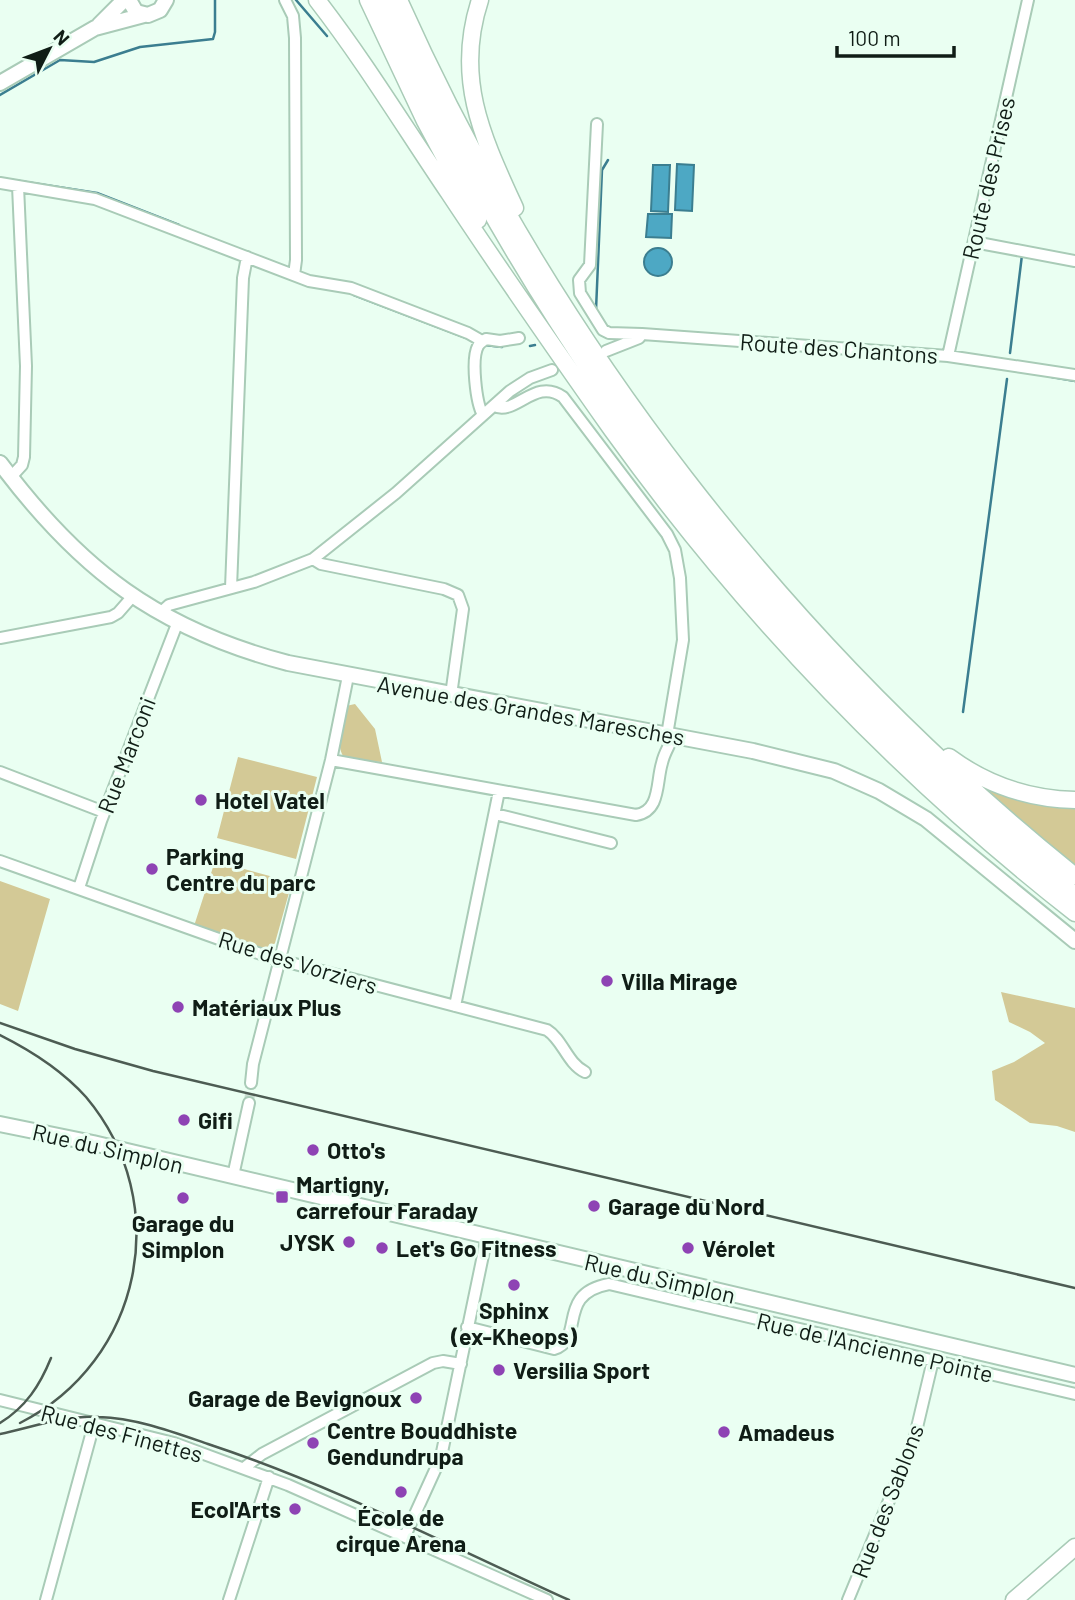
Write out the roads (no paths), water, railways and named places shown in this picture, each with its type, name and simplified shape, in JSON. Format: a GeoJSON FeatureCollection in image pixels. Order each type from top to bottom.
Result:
{"type":"FeatureCollection","features":[{"type":"Feature","properties":{"kind":"highway"},"geometry":{"type":"LineString","coordinates":[[317,0],[364,64],[591,400],[656,490],[710,557],[814,675],[923,783],[1006,857],[1075,913]]}},
{"type":"Feature","properties":{"kind":"highway"},"geometry":{"type":"LineString","coordinates":[[368,0],[425,121],[479,221],[591,400]]}},
{"type":"Feature","properties":{"kind":"highway"},"geometry":{"type":"LineString","coordinates":[[383,0],[441,123],[518,262],[588,371],[667,481],[772,608],[859,702],[969,806],[1075,895]]}},
{"type":"Feature","properties":{"kind":"highway"},"geometry":{"type":"LineString","coordinates":[[399,0],[485,174],[524,241],[654,436],[728,530],[816,632],[972,789],[1075,876]]}},
{"type":"Feature","properties":{"kind":"highway"},"geometry":{"type":"LineString","coordinates":[[480,0],[473,25],[470,57],[472,92],[478,120],[519,216],[580,328]]}},
{"type":"Feature","properties":{"kind":"highway"},"geometry":{"type":"LineString","coordinates":[[888,707],[940,751],[986,780],[1031,796],[1075,800]]}},
{"type":"Feature","properties":{"kind":"highway"},"geometry":{"type":"LineString","coordinates":[[1014,1600],[1075,1547]]}},
{"type":"Feature","properties":{"kind":"highway"},"geometry":{"type":"LineString","coordinates":[[1031,1600],[1075,1561]]}},
{"type":"Feature","properties":{"kind":"main road"},"geometry":{"type":"LineString","coordinates":[[0,83],[95,28],[126,0],[134,10],[144,15]]}},
{"type":"Feature","properties":{"kind":"main road"},"geometry":{"type":"LineString","coordinates":[[95,28],[158,12],[166,0]]}},
{"type":"Feature","properties":{"kind":"main road","name":"Avenue des Grandes Maresches"},"geometry":{"type":"LineString","coordinates":[[0,463],[66,542],[131,597],[177,624],[252,654],[348,676],[808,763],[844,775],[879,790],[926,819],[1075,941]]}},
{"type":"Feature","properties":{"kind":"main road","name":"Rue du Simplon"},"geometry":{"type":"LineString","coordinates":[[0,1124],[233,1176],[1075,1375]]}},
{"type":"Feature","properties":{"kind":"street"},"geometry":{"type":"LineString","coordinates":[[285,0],[293,16],[295,38],[296,260],[293,275]]}},
{"type":"Feature","properties":{"kind":"street","name":"Route des Prises"},"geometry":{"type":"LineString","coordinates":[[948,356],[1028,0]]}},
{"type":"Feature","properties":{"kind":"street"},"geometry":{"type":"LineString","coordinates":[[597,124],[590,265],[579,280],[580,293],[604,330],[609,333],[642,334]]}},
{"type":"Feature","properties":{"kind":"street"},"geometry":{"type":"LineString","coordinates":[[0,183],[95,199],[293,275],[351,288],[458,329],[482,341],[519,338]]}},
{"type":"Feature","properties":{"kind":"street"},"geometry":{"type":"LineString","coordinates":[[11,477],[22,464],[24,457],[26,366],[18,186]]}},
{"type":"Feature","properties":{"kind":"street"},"geometry":{"type":"LineString","coordinates":[[974,242],[1075,261]]}},
{"type":"Feature","properties":{"kind":"street"},"geometry":{"type":"LineString","coordinates":[[231,588],[243,278],[247,257]]}},
{"type":"Feature","properties":{"kind":"street","name":"Route des Chantons"},"geometry":{"type":"LineString","coordinates":[[606,351],[639,338],[642,334],[948,356],[1075,375]]}},
{"type":"Feature","properties":{"kind":"street"},"geometry":{"type":"LineString","coordinates":[[482,341],[477,348],[475,366],[478,404],[483,415]]}},
{"type":"Feature","properties":{"kind":"street"},"geometry":{"type":"LineString","coordinates":[[160,613],[169,605],[287,570],[313,558],[396,493],[515,387],[552,370]]}},
{"type":"Feature","properties":{"kind":"street"},"geometry":{"type":"LineString","coordinates":[[331,760],[606,811],[640,814],[648,811],[653,804],[670,736],[683,640],[680,570],[670,539],[564,397],[556,392],[544,391],[503,408],[494,406]]}},
{"type":"Feature","properties":{"kind":"street"},"geometry":{"type":"LineString","coordinates":[[313,558],[321,564],[444,589],[458,595],[463,604],[451,695]]}},
{"type":"Feature","properties":{"kind":"street"},"geometry":{"type":"LineString","coordinates":[[0,638],[111,617],[118,613],[131,597]]}},
{"type":"Feature","properties":{"kind":"street","name":"Rue Marconi"},"geometry":{"type":"LineString","coordinates":[[79,888],[104,812],[177,624]]}},
{"type":"Feature","properties":{"kind":"street"},"geometry":{"type":"LineString","coordinates":[[251,1083],[253,1064],[331,760],[348,676]]}},
{"type":"Feature","properties":{"kind":"street"},"geometry":{"type":"LineString","coordinates":[[0,772],[104,812]]}},
{"type":"Feature","properties":{"kind":"street"},"geometry":{"type":"LineString","coordinates":[[455,1006],[499,791]]}},
{"type":"Feature","properties":{"kind":"street"},"geometry":{"type":"LineString","coordinates":[[495,814],[611,843]]}},
{"type":"Feature","properties":{"kind":"street","name":"Rue des Vorziers"},"geometry":{"type":"LineString","coordinates":[[0,861],[280,960],[551,1032],[576,1066],[585,1072]]}},
{"type":"Feature","properties":{"kind":"street"},"geometry":{"type":"LineString","coordinates":[[233,1176],[249,1103]]}},
{"type":"Feature","properties":{"kind":"street"},"geometry":{"type":"LineString","coordinates":[[405,1536],[441,1457],[487,1236]]}},
{"type":"Feature","properties":{"kind":"street","name":"Rue de l'Ancienne Pointe"},"geometry":{"type":"LineString","coordinates":[[467,1327],[554,1349],[562,1347],[567,1340],[575,1305],[584,1294],[595,1287],[609,1284],[1075,1394]]}},
{"type":"Feature","properties":{"kind":"street","name":"Rue des Sablons"},"geometry":{"type":"LineString","coordinates":[[848,1600],[914,1440],[933,1360]]}},
{"type":"Feature","properties":{"kind":"street"},"geometry":{"type":"LineString","coordinates":[[244,1468],[262,1454],[433,1363],[443,1361],[460,1364]]}},
{"type":"Feature","properties":{"kind":"street","name":"Rue des Finettes"},"geometry":{"type":"LineString","coordinates":[[0,1400],[174,1443],[269,1477],[547,1600]]}},
{"type":"Feature","properties":{"kind":"street"},"geometry":{"type":"LineString","coordinates":[[46,1600],[94,1424]]}},
{"type":"Feature","properties":{"kind":"street"},"geometry":{"type":"LineString","coordinates":[[85,1452],[101,1435],[122,1431]]}},
{"type":"Feature","properties":{"kind":"street"},"geometry":{"type":"LineString","coordinates":[[229,1600],[269,1477]]}},
{"type":"Feature","properties":{"kind":"water"},"geometry":{"type":"Polygon","coordinates":[[[677,164],[694,165],[692,211],[675,210],[677,164]]]}},
{"type":"Feature","properties":{"kind":"water"},"geometry":{"type":"Polygon","coordinates":[[[653,165],[670,165],[668,212],[651,211],[653,165]]]}},
{"type":"Feature","properties":{"kind":"water"},"geometry":{"type":"Polygon","coordinates":[[[648,214],[672,214],[671,238],[646,237],[648,214]]]}},
{"type":"Feature","properties":{"kind":"water"},"geometry":{"type":"Polygon","coordinates":[[[658,248],[668,252],[672,262],[668,272],[658,276],[648,272],[644,262],[648,252],[658,248]]]}},
{"type":"Feature","properties":{"kind":"waterway"},"geometry":{"type":"LineString","coordinates":[[0,95],[60,60],[94,62],[140,47],[213,39],[215,0]]}},
{"type":"Feature","properties":{"kind":"waterway"},"geometry":{"type":"LineString","coordinates":[[296,0],[327,36]]}},
{"type":"Feature","properties":{"kind":"waterway"},"geometry":{"type":"LineString","coordinates":[[596,310],[602,170],[608,160]]}},
{"type":"Feature","properties":{"kind":"waterway"},"geometry":{"type":"LineString","coordinates":[[0,178],[97,193],[179,225]]}},
{"type":"Feature","properties":{"kind":"waterway"},"geometry":{"type":"LineString","coordinates":[[1027,247],[1075,256]]}},
{"type":"Feature","properties":{"kind":"waterway"},"geometry":{"type":"LineString","coordinates":[[1010,353],[1022,255]]}},
{"type":"Feature","properties":{"kind":"waterway"},"geometry":{"type":"LineString","coordinates":[[354,295],[469,339]]}},
{"type":"Feature","properties":{"kind":"waterway"},"geometry":{"type":"LineString","coordinates":[[485,345],[502,347]]}},
{"type":"Feature","properties":{"kind":"waterway"},"geometry":{"type":"LineString","coordinates":[[530,346],[535,345]]}},
{"type":"Feature","properties":{"kind":"waterway"},"geometry":{"type":"LineString","coordinates":[[1052,377],[1075,381]]}},
{"type":"Feature","properties":{"kind":"waterway"},"geometry":{"type":"LineString","coordinates":[[963,712],[1007,379]]}},
{"type":"Feature","properties":{"kind":"tunnel"},"geometry":{"type":"LineString","coordinates":[[249,1103],[251,1083]]}},
{"type":"Feature","properties":{"kind":"railway"},"geometry":{"type":"LineString","coordinates":[[0,1023],[75,1049],[153,1071],[1075,1288]]}},
{"type":"Feature","properties":{"kind":"railway"},"geometry":{"type":"LineString","coordinates":[[0,1035],[46,1062],[86,1097],[114,1139],[130,1184],[136,1230],[132,1276],[118,1321],[94,1361],[62,1396],[20,1423]]}},
{"type":"Feature","properties":{"kind":"railway"},"geometry":{"type":"LineString","coordinates":[[0,1423],[31,1395],[51,1358]]}},
{"type":"Feature","properties":{"kind":"railway"},"geometry":{"type":"LineString","coordinates":[[0,1434],[86,1417],[113,1418],[154,1426],[300,1478],[569,1600]]}},
{"type":"Feature","properties":{"kind":"place","name":"Hotel Vatel"},"geometry":{"type":"Point","coordinates":[201,800]}},
{"type":"Feature","properties":{"kind":"place","name":"Parking Centre du parc"},"geometry":{"type":"Point","coordinates":[152,869]}},
{"type":"Feature","properties":{"kind":"place","name":"Villa Mirage"},"geometry":{"type":"Point","coordinates":[607,981]}},
{"type":"Feature","properties":{"kind":"place","name":"Matériaux Plus"},"geometry":{"type":"Point","coordinates":[178,1007]}},
{"type":"Feature","properties":{"kind":"place","name":"Gifi"},"geometry":{"type":"Point","coordinates":[184,1120]}},
{"type":"Feature","properties":{"kind":"place","name":"Otto's"},"geometry":{"type":"Point","coordinates":[313,1150]}},
{"type":"Feature","properties":{"kind":"place","name":"Martigny, carrefour Faraday"},"geometry":{"type":"Point","coordinates":[282,1197]}},
{"type":"Feature","properties":{"kind":"place","name":"Garage du Simplon"},"geometry":{"type":"Point","coordinates":[183,1198]}},
{"type":"Feature","properties":{"kind":"place","name":"Garage du Nord"},"geometry":{"type":"Point","coordinates":[594,1206]}},
{"type":"Feature","properties":{"kind":"place","name":"JYSK"},"geometry":{"type":"Point","coordinates":[349,1242]}},
{"type":"Feature","properties":{"kind":"place","name":"Let's Go Fitness"},"geometry":{"type":"Point","coordinates":[382,1248]}},
{"type":"Feature","properties":{"kind":"place","name":"Vérolet"},"geometry":{"type":"Point","coordinates":[688,1248]}},
{"type":"Feature","properties":{"kind":"place","name":"Sphinx (ex-Kheops)"},"geometry":{"type":"Point","coordinates":[514,1285]}},
{"type":"Feature","properties":{"kind":"place","name":"Versilia Sport"},"geometry":{"type":"Point","coordinates":[499,1370]}},
{"type":"Feature","properties":{"kind":"place","name":"Garage de Bevignoux"},"geometry":{"type":"Point","coordinates":[416,1398]}},
{"type":"Feature","properties":{"kind":"place","name":"Amadeus"},"geometry":{"type":"Point","coordinates":[724,1432]}},
{"type":"Feature","properties":{"kind":"place","name":"Centre Bouddhiste Gendundrupa"},"geometry":{"type":"Point","coordinates":[313,1443]}},
{"type":"Feature","properties":{"kind":"place","name":"École de cirque Arena"},"geometry":{"type":"Point","coordinates":[401,1492]}},
{"type":"Feature","properties":{"kind":"place","name":"Ecol'Arts"},"geometry":{"type":"Point","coordinates":[295,1509]}}]}
